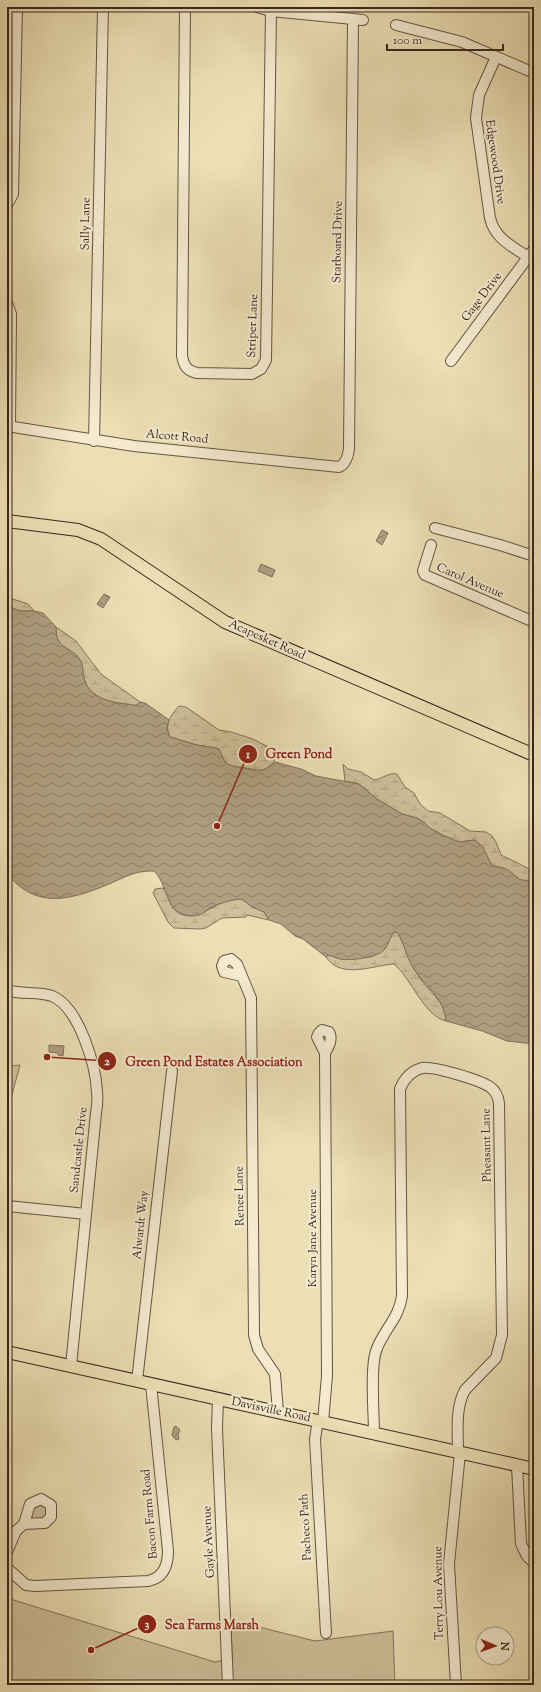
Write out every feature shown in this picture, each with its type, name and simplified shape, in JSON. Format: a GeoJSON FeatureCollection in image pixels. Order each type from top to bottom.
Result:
{"type":"FeatureCollection","features":[{"type":"Feature","properties":{"kind":"main road","name":"Acapesket Road"},"geometry":{"type":"LineString","coordinates":[[7,522],[78,530],[101,539],[225,622],[534,755]]}},
{"type":"Feature","properties":{"kind":"main road","name":"Davisville Road"},"geometry":{"type":"LineString","coordinates":[[7,1352],[321,1421],[534,1470]]}},
{"type":"Feature","properties":{"kind":"street"},"geometry":{"type":"LineString","coordinates":[[7,205],[12,194],[17,7]]}},
{"type":"Feature","properties":{"kind":"street","name":"Sally Lane"},"geometry":{"type":"LineString","coordinates":[[94,441],[103,7]]}},
{"type":"Feature","properties":{"kind":"street","name":"Striper Lane"},"geometry":{"type":"LineString","coordinates":[[185,7],[182,356],[186,367],[191,372],[197,373],[252,374],[261,369],[266,360],[271,11]]}},
{"type":"Feature","properties":{"kind":"street"},"geometry":{"type":"LineString","coordinates":[[257,7],[271,11]]}},
{"type":"Feature","properties":{"kind":"street","name":"Starboard Drive"},"geometry":{"type":"LineString","coordinates":[[271,11],[358,20],[349,449],[348,456],[344,464]]}},
{"type":"Feature","properties":{"kind":"street"},"geometry":{"type":"LineString","coordinates":[[396,24],[462,42],[534,73]]}},
{"type":"Feature","properties":{"kind":"street","name":"Edgewood Drive"},"geometry":{"type":"LineString","coordinates":[[496,57],[479,95],[476,118],[490,218],[499,238],[531,253]]}},
{"type":"Feature","properties":{"kind":"street","name":"Gage Drive"},"geometry":{"type":"LineString","coordinates":[[451,361],[531,253]]}},
{"type":"Feature","properties":{"kind":"street"},"geometry":{"type":"LineString","coordinates":[[7,303],[11,314],[8,427]]}},
{"type":"Feature","properties":{"kind":"street","name":"Alcott Road"},"geometry":{"type":"LineString","coordinates":[[8,427],[94,441],[276,462],[339,467],[344,464]]}},
{"type":"Feature","properties":{"kind":"street"},"geometry":{"type":"LineString","coordinates":[[435,528],[500,545],[534,556]]}},
{"type":"Feature","properties":{"kind":"street","name":"Carol Avenue"},"geometry":{"type":"LineString","coordinates":[[430,545],[423,571],[425,575],[534,622]]}},
{"type":"Feature","properties":{"kind":"street","name":"Renee Lane"},"geometry":{"type":"LineString","coordinates":[[242,976],[249,989],[251,998],[254,1335],[258,1349],[275,1374],[278,1412]]}},
{"type":"Feature","properties":{"kind":"street","name":"Sandcastle Drive"},"geometry":{"type":"LineString","coordinates":[[7,990],[41,994],[60,1000],[79,1023],[96,1078],[98,1093],[71,1366]]}},
{"type":"Feature","properties":{"kind":"street","name":"Karyn Jane Avenue"},"geometry":{"type":"LineString","coordinates":[[321,1421],[327,1376],[325,1053]]}},
{"type":"Feature","properties":{"kind":"street","name":"Pheasant Lane"},"geometry":{"type":"LineString","coordinates":[[374,1434],[375,1353],[381,1340],[397,1315],[402,1296],[400,1089],[404,1080],[414,1071],[431,1068],[483,1083],[495,1091],[499,1103],[502,1335],[496,1358],[461,1396],[458,1412],[459,1453]]}},
{"type":"Feature","properties":{"kind":"street","name":"Alwardt Way"},"geometry":{"type":"LineString","coordinates":[[137,1381],[172,1071]]}},
{"type":"Feature","properties":{"kind":"street"},"geometry":{"type":"LineString","coordinates":[[7,1206],[86,1214]]}},
{"type":"Feature","properties":{"kind":"street","name":"Bacon Farm Road"},"geometry":{"type":"LineString","coordinates":[[7,1568],[26,1585],[35,1586],[148,1581],[157,1578],[164,1571],[168,1563],[168,1551],[151,1384]]}},
{"type":"Feature","properties":{"kind":"street","name":"Gayle Avenue"},"geometry":{"type":"LineString","coordinates":[[218,1398],[217,1429],[228,1685]]}},
{"type":"Feature","properties":{"kind":"street","name":"Pacheco Path"},"geometry":{"type":"LineString","coordinates":[[321,1421],[314,1439],[326,1633]]}},
{"type":"Feature","properties":{"kind":"street","name":"Terry Lou Avenue"},"geometry":{"type":"LineString","coordinates":[[456,1685],[449,1564],[459,1453]]}},
{"type":"Feature","properties":{"kind":"street"},"geometry":{"type":"LineString","coordinates":[[517,1466],[521,1544],[527,1556],[534,1563]]}},
{"type":"Feature","properties":{"kind":"street"},"geometry":{"type":"LineString","coordinates":[[7,1552],[16,1531],[24,1524]]}},
{"type":"Feature","properties":{"kind":"green space"},"geometry":{"type":"Polygon","coordinates":[[[7,597],[28,604],[34,611],[20,611],[7,606],[7,597]]]}},
{"type":"Feature","properties":{"kind":"green space"},"geometry":{"type":"Polygon","coordinates":[[[56,627],[76,641],[101,674],[140,702],[138,705],[107,700],[96,695],[88,687],[84,679],[80,660],[58,640],[56,627]]]}},
{"type":"Feature","properties":{"kind":"green space"},"geometry":{"type":"Polygon","coordinates":[[[179,706],[186,707],[219,730],[253,739],[280,753],[271,765],[264,769],[260,770],[230,766],[225,762],[219,749],[197,745],[170,737],[168,732],[169,720],[179,706]]]}},
{"type":"Feature","properties":{"kind":"green space"},"geometry":{"type":"Polygon","coordinates":[[[343,764],[348,769],[361,772],[374,780],[391,774],[397,774],[405,787],[414,793],[420,804],[428,811],[440,813],[470,831],[486,832],[492,836],[496,842],[501,855],[534,871],[534,880],[522,881],[504,868],[494,866],[489,861],[483,847],[475,840],[459,842],[445,836],[431,829],[417,818],[402,814],[377,799],[359,784],[345,781],[343,764]]]}},
{"type":"Feature","properties":{"kind":"green space"},"geometry":{"type":"Polygon","coordinates":[[[163,888],[173,908],[188,916],[195,915],[223,902],[233,899],[242,899],[264,912],[269,920],[247,915],[246,917],[222,918],[206,928],[174,928],[168,922],[153,893],[155,889],[163,888]]]}},
{"type":"Feature","properties":{"kind":"green space"},"geometry":{"type":"Polygon","coordinates":[[[396,932],[399,935],[419,977],[443,1008],[446,1021],[438,1018],[431,1012],[394,964],[349,970],[332,964],[326,957],[328,955],[342,959],[371,957],[385,949],[393,933],[396,932]]]}},
{"type":"Feature","properties":{"kind":"green space"},"geometry":{"type":"Polygon","coordinates":[[[20,1065],[7,1113],[7,1066],[20,1065]]]}},
{"type":"Feature","properties":{"kind":"green space"},"geometry":{"type":"Polygon","coordinates":[[[34,1504],[47,1505],[46,1519],[34,1519],[31,1516],[34,1504]]]}},
{"type":"Feature","properties":{"kind":"green space"},"geometry":{"type":"Polygon","coordinates":[[[7,1598],[215,1662],[232,1658],[231,1620],[315,1641],[393,1631],[395,1685],[7,1685],[7,1598]]]}},
{"type":"Feature","properties":{"kind":"water"},"geometry":{"type":"Polygon","coordinates":[[[382,530],[388,533],[382,545],[376,541],[382,530]]]}},
{"type":"Feature","properties":{"kind":"water"},"geometry":{"type":"Polygon","coordinates":[[[261,564],[275,570],[272,577],[258,571],[261,564]]]}},
{"type":"Feature","properties":{"kind":"water"},"geometry":{"type":"Polygon","coordinates":[[[104,594],[110,597],[103,608],[97,604],[104,594]]]}},
{"type":"Feature","properties":{"kind":"water"},"geometry":{"type":"Polygon","coordinates":[[[7,606],[20,611],[34,611],[43,613],[56,627],[56,634],[61,644],[80,660],[84,679],[88,687],[96,695],[113,702],[135,705],[138,705],[140,702],[145,703],[169,720],[167,729],[170,737],[197,745],[216,748],[220,751],[226,763],[237,767],[259,771],[266,769],[275,762],[301,769],[316,776],[359,784],[377,799],[402,814],[417,818],[431,829],[445,836],[459,842],[475,840],[483,847],[491,864],[496,867],[506,869],[517,878],[523,880],[534,880],[534,1044],[507,1041],[482,1031],[446,1021],[445,1012],[442,1005],[415,971],[409,961],[401,938],[396,932],[393,933],[388,944],[381,953],[350,960],[340,959],[328,955],[326,957],[303,939],[295,936],[281,924],[269,920],[264,912],[252,907],[242,899],[221,903],[196,916],[188,916],[180,913],[172,906],[160,878],[154,871],[132,874],[86,893],[61,898],[38,896],[28,892],[17,884],[7,874],[7,606]]]}},
{"type":"Feature","properties":{"kind":"water"},"geometry":{"type":"Polygon","coordinates":[[[49,1045],[64,1046],[63,1056],[58,1055],[58,1053],[49,1052],[49,1045]]]}},
{"type":"Feature","properties":{"kind":"water"},"geometry":{"type":"Polygon","coordinates":[[[176,1426],[180,1430],[178,1435],[179,1439],[176,1440],[172,1435],[174,1427],[176,1426]]]}},
{"type":"Feature","properties":{"kind":"place","name":"Green Pond"},"geometry":{"type":"Point","coordinates":[217,826]}},
{"type":"Feature","properties":{"kind":"place","name":"Green Pond Estates Association"},"geometry":{"type":"Point","coordinates":[47,1057]}},
{"type":"Feature","properties":{"kind":"place","name":"Sea Farms Marsh"},"geometry":{"type":"Point","coordinates":[91,1650]}}]}
